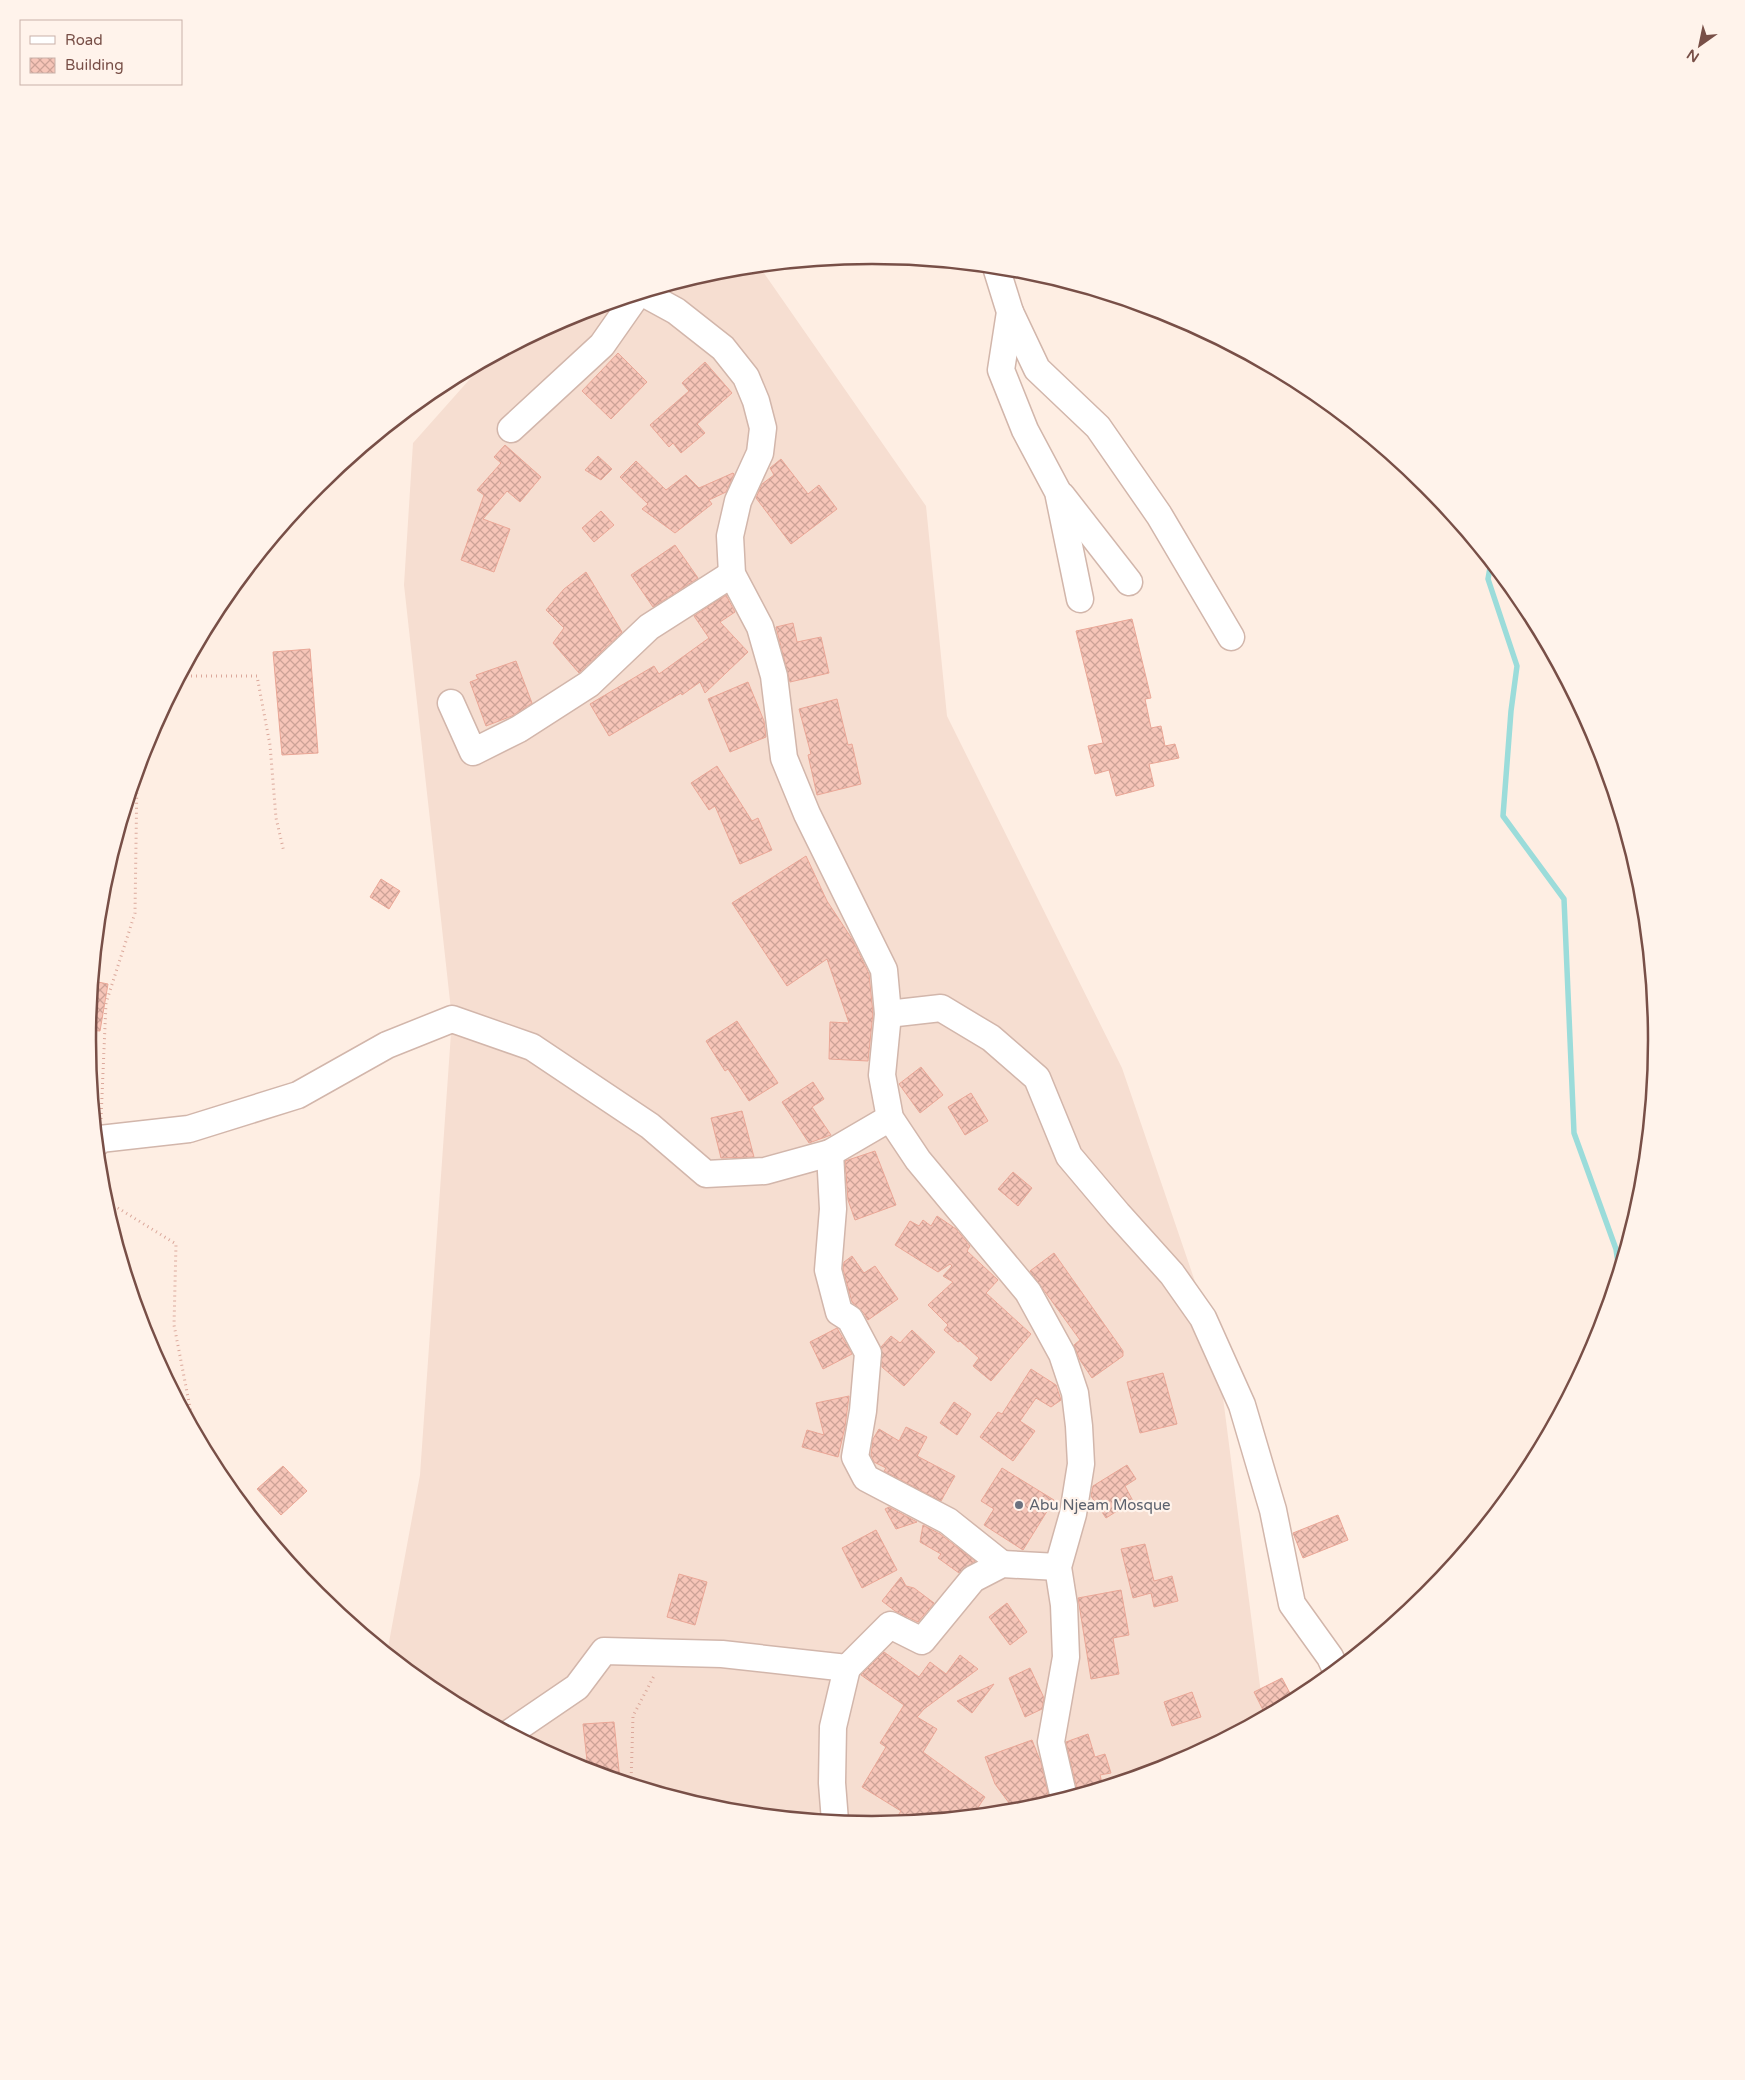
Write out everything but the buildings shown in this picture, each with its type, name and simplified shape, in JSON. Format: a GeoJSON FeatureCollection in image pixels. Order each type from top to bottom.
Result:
{"type":"FeatureCollection","features":[{"type":"Feature","properties":{"kind":"street"},"geometry":{"type":"LineString","coordinates":[[998,274],[1010,312],[1038,369],[1098,427],[1159,515],[1231,637]]}},
{"type":"Feature","properties":{"kind":"street"},"geometry":{"type":"LineString","coordinates":[[649,297],[676,311],[723,348],[746,377],[756,401],[763,428],[760,453],[738,501],[730,536],[732,574],[760,627],[774,676],[784,758],[808,814],[884,970],[888,1014],[882,1075],[890,1118],[918,1160],[1028,1292],[1062,1354],[1075,1392],[1080,1426],[1081,1464],[1073,1514],[1058,1567],[1064,1605],[1066,1657],[1051,1742],[1063,1792]]}},
{"type":"Feature","properties":{"kind":"street"},"geometry":{"type":"LineString","coordinates":[[511,429],[602,345],[631,303]]}},
{"type":"Feature","properties":{"kind":"street"},"geometry":{"type":"LineString","coordinates":[[1010,312],[1001,370],[1025,430],[1058,492],[1129,582]]}},
{"type":"Feature","properties":{"kind":"street"},"geometry":{"type":"LineString","coordinates":[[1058,492],[1080,599]]}},
{"type":"Feature","properties":{"kind":"street"},"geometry":{"type":"LineString","coordinates":[[451,703],[473,752],[519,728],[589,684],[649,627],[732,574]]}},
{"type":"Feature","properties":{"kind":"street"},"geometry":{"type":"LineString","coordinates":[[888,1014],[941,1008],[991,1038],[1037,1078],[1069,1156],[1172,1274],[1203,1318],[1242,1405],[1273,1510],[1292,1604],[1333,1664]]}},
{"type":"Feature","properties":{"kind":"street"},"geometry":{"type":"LineString","coordinates":[[103,1140],[189,1129],[298,1095],[387,1045],[452,1019],[532,1048],[650,1126],[706,1174],[765,1171],[830,1153],[890,1118]]}},
{"type":"Feature","properties":{"kind":"street"},"geometry":{"type":"LineString","coordinates":[[830,1153],[833,1209],[828,1270],[839,1312],[850,1319],[868,1353],[863,1410],[855,1457],[866,1478],[948,1521],[1002,1564]]}},
{"type":"Feature","properties":{"kind":"street"},"geometry":{"type":"LineString","coordinates":[[835,1815],[832,1784],[833,1726],[848,1668],[890,1625],[922,1641],[973,1579],[1002,1564],[1058,1567]]}},
{"type":"Feature","properties":{"kind":"street"},"geometry":{"type":"LineString","coordinates":[[516,1729],[577,1687],[604,1651],[722,1654],[848,1668]]}},
{"type":"Feature","properties":{"kind":"path"},"geometry":{"type":"LineString","coordinates":[[187,676],[258,676],[270,745],[276,818],[284,852]]}},
{"type":"Feature","properties":{"kind":"path"},"geometry":{"type":"LineString","coordinates":[[100,1114],[106,1003],[135,913],[137,791]]}},
{"type":"Feature","properties":{"kind":"path"},"geometry":{"type":"LineString","coordinates":[[115,1206],[176,1244],[174,1325],[191,1410]]}},
{"type":"Feature","properties":{"kind":"path"},"geometry":{"type":"LineString","coordinates":[[631,1777],[633,1716],[666,1653]]}},
{"type":"Feature","properties":{"kind":"shaded area"},"geometry":{"type":"Polygon","coordinates":[[[763,271],[926,506],[947,716],[1122,1068],[1216,1343],[1263,1711],[1216,1736],[1170,1757],[1122,1775],[1073,1790],[974,1810],[923,1815],[822,1815],[771,1810],[672,1790],[623,1775],[575,1757],[529,1736],[484,1712],[441,1685],[388,1646],[420,1475],[452,1019],[404,585],[413,443],[474,374],[529,344],[575,323],[623,305],[672,290],[763,271]]]}},
{"type":"Feature","properties":{"kind":"waterway"},"geometry":{"type":"LineString","coordinates":[[1490,569],[1488,579],[1517,666],[1511,711],[1503,816],[1564,899],[1574,1133],[1616,1249],[1617,1258]]}},
{"type":"Feature","properties":{"kind":"place","name":"Abu Njeam Mosque"},"geometry":{"type":"Point","coordinates":[1019,1505]}}]}
